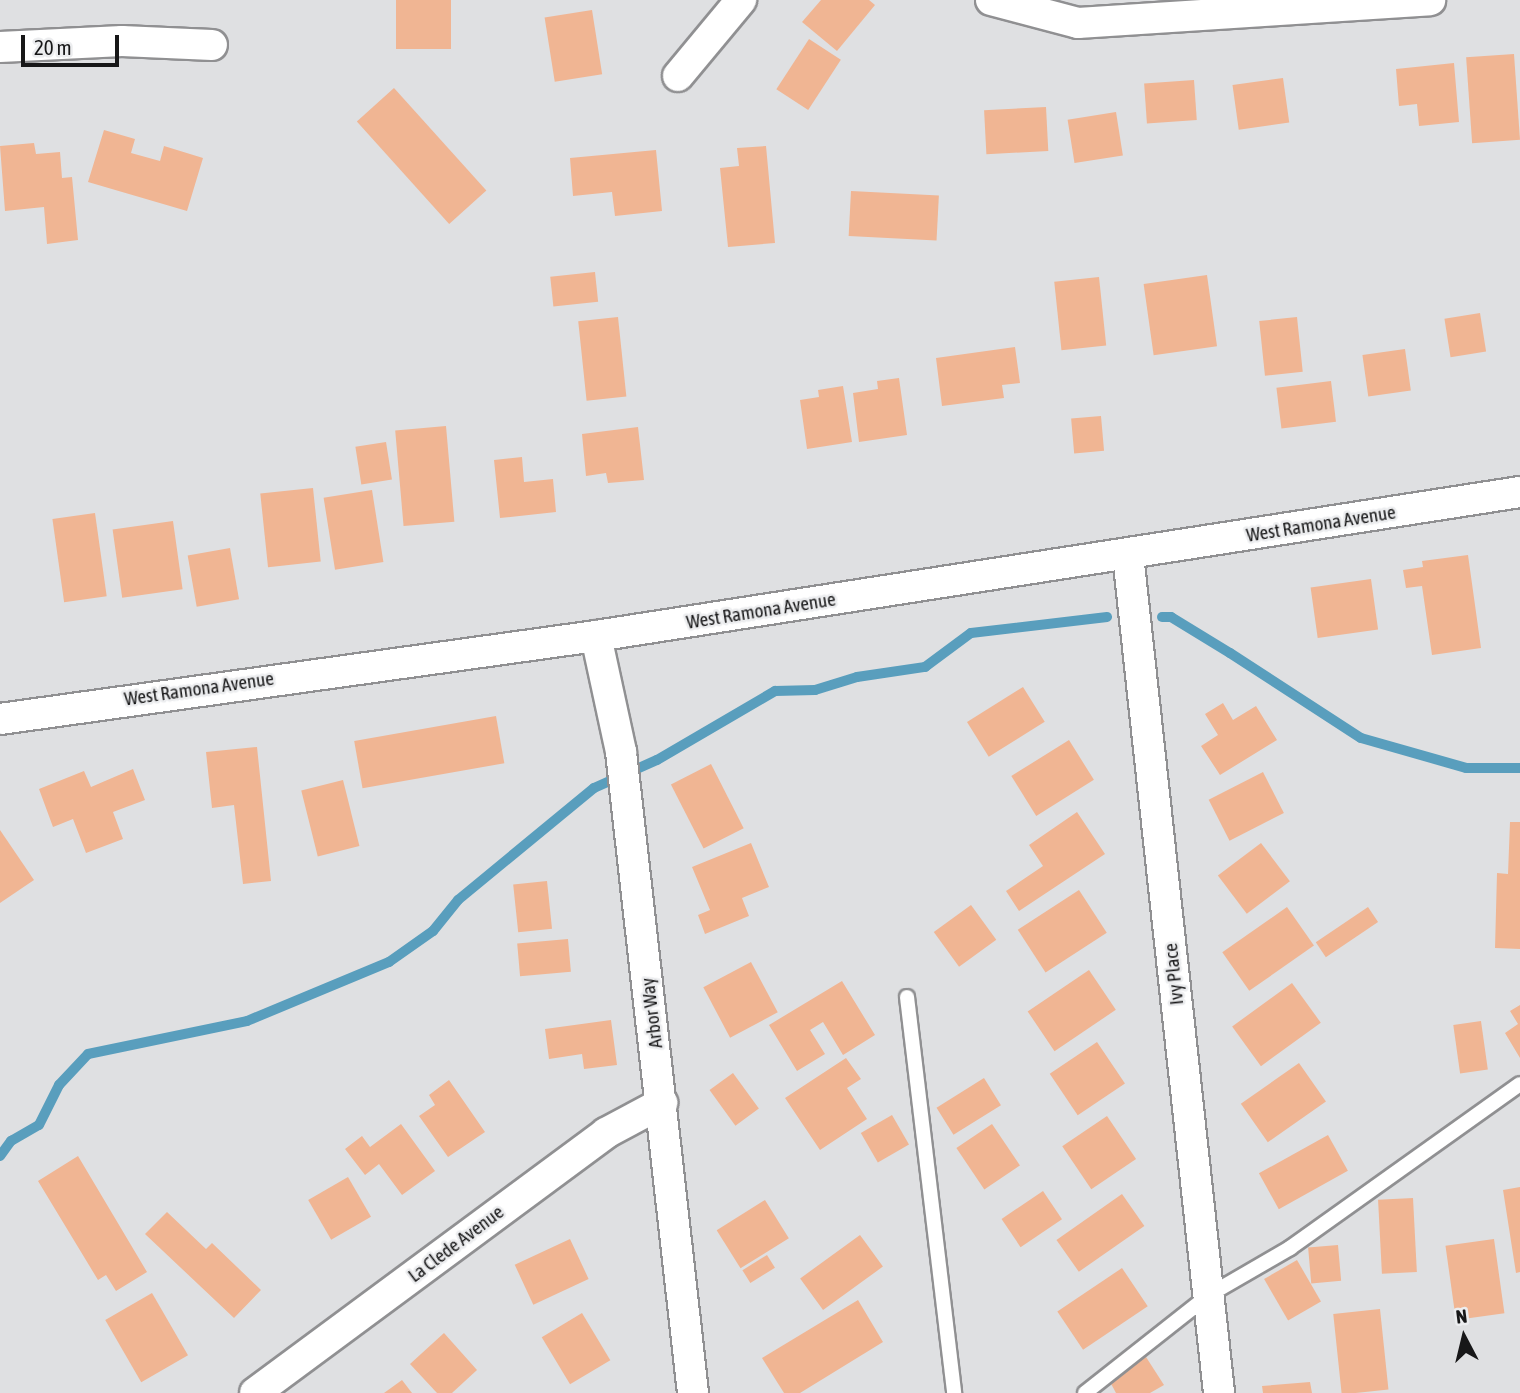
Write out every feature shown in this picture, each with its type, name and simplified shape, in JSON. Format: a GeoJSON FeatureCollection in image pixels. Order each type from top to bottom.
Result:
{"type":"FeatureCollection","features":[{"type":"Feature","properties":{"kind":"street"},"geometry":{"type":"LineString","coordinates":[[678,76],[741,0]]}},
{"type":"Feature","properties":{"kind":"street"},"geometry":{"type":"LineString","coordinates":[[991,0],[1078,23],[1430,0]]}},
{"type":"Feature","properties":{"kind":"street"},"geometry":{"type":"LineString","coordinates":[[0,47],[122,41],[212,45]]}},
{"type":"Feature","properties":{"kind":"street","name":"West Ramona Avenue"},"geometry":{"type":"LineString","coordinates":[[0,719],[596,636],[1520,492]]}},
{"type":"Feature","properties":{"kind":"street","name":"Ivy Place"},"geometry":{"type":"LineString","coordinates":[[1128,555],[1220,1393]]}},
{"type":"Feature","properties":{"kind":"street","name":"Arbor Way"},"geometry":{"type":"LineString","coordinates":[[596,636],[621,752],[627,797],[693,1393]]}},
{"type":"Feature","properties":{"kind":"street","name":"La Clede Avenue"},"geometry":{"type":"LineString","coordinates":[[255,1393],[606,1133],[662,1103]]}},
{"type":"Feature","properties":{"kind":"lane"},"geometry":{"type":"LineString","coordinates":[[907,997],[954,1393]]}},
{"type":"Feature","properties":{"kind":"lane"},"geometry":{"type":"LineString","coordinates":[[1085,1393],[1209,1295],[1290,1248],[1520,1084]]}},
{"type":"Feature","properties":{"kind":"building"},"geometry":{"type":"Polygon","coordinates":[[[396,0],[451,0],[451,49],[396,49],[396,0]]]}},
{"type":"Feature","properties":{"kind":"building"},"geometry":{"type":"Polygon","coordinates":[[[821,0],[869,0],[875,5],[837,51],[802,22],[821,0]]]}},
{"type":"Feature","properties":{"kind":"building"},"geometry":{"type":"Polygon","coordinates":[[[592,10],[602,74],[555,82],[545,18],[592,10]]]}},
{"type":"Feature","properties":{"kind":"building"},"geometry":{"type":"Polygon","coordinates":[[[809,39],[841,60],[808,110],[776,89],[809,39]]]}},
{"type":"Feature","properties":{"kind":"building"},"geometry":{"type":"Polygon","coordinates":[[[1514,54],[1520,140],[1472,143],[1466,57],[1514,54]]]}},
{"type":"Feature","properties":{"kind":"building"},"geometry":{"type":"Polygon","coordinates":[[[1454,63],[1459,122],[1419,126],[1417,104],[1399,106],[1396,69],[1454,63]]]}},
{"type":"Feature","properties":{"kind":"building"},"geometry":{"type":"Polygon","coordinates":[[[1283,78],[1289,123],[1239,130],[1232,85],[1283,78]]]}},
{"type":"Feature","properties":{"kind":"building"},"geometry":{"type":"Polygon","coordinates":[[[1194,80],[1197,120],[1147,123],[1144,83],[1194,80]]]}},
{"type":"Feature","properties":{"kind":"building"},"geometry":{"type":"Polygon","coordinates":[[[394,88],[486,191],[449,224],[357,121],[394,88]]]}},
{"type":"Feature","properties":{"kind":"building"},"geometry":{"type":"Polygon","coordinates":[[[1046,107],[1048,151],[986,154],[984,110],[1046,107]]]}},
{"type":"Feature","properties":{"kind":"building"},"geometry":{"type":"Polygon","coordinates":[[[1116,112],[1123,155],[1074,163],[1068,120],[1116,112]]]}},
{"type":"Feature","properties":{"kind":"building"},"geometry":{"type":"Polygon","coordinates":[[[104,130],[135,139],[131,153],[160,161],[164,146],[203,158],[187,211],[88,182],[104,130]]]}},
{"type":"Feature","properties":{"kind":"building"},"geometry":{"type":"Polygon","coordinates":[[[34,143],[36,154],[60,152],[62,178],[72,177],[78,240],[47,244],[44,207],[5,211],[0,146],[34,143]]]}},
{"type":"Feature","properties":{"kind":"building"},"geometry":{"type":"Polygon","coordinates":[[[766,146],[775,243],[728,247],[720,168],[739,166],[737,148],[766,146]]]}},
{"type":"Feature","properties":{"kind":"building"},"geometry":{"type":"Polygon","coordinates":[[[656,150],[662,211],[615,216],[612,192],[573,196],[570,158],[656,150]]]}},
{"type":"Feature","properties":{"kind":"building"},"geometry":{"type":"Polygon","coordinates":[[[851,191],[939,196],[937,241],[849,236],[851,191]]]}},
{"type":"Feature","properties":{"kind":"building"},"geometry":{"type":"Polygon","coordinates":[[[595,272],[598,302],[553,307],[550,277],[595,272]]]}},
{"type":"Feature","properties":{"kind":"building"},"geometry":{"type":"Polygon","coordinates":[[[1207,275],[1217,346],[1154,355],[1144,284],[1207,275]]]}},
{"type":"Feature","properties":{"kind":"building"},"geometry":{"type":"Polygon","coordinates":[[[1099,277],[1106,346],[1061,350],[1054,282],[1099,277]]]}},
{"type":"Feature","properties":{"kind":"building"},"geometry":{"type":"Polygon","coordinates":[[[1480,313],[1486,352],[1451,357],[1444,319],[1480,313]]]}},
{"type":"Feature","properties":{"kind":"building"},"geometry":{"type":"Polygon","coordinates":[[[618,317],[626,397],[587,401],[578,321],[618,317]]]}},
{"type":"Feature","properties":{"kind":"building"},"geometry":{"type":"Polygon","coordinates":[[[1297,317],[1303,372],[1265,376],[1259,321],[1297,317]]]}},
{"type":"Feature","properties":{"kind":"building"},"geometry":{"type":"Polygon","coordinates":[[[1015,347],[1020,383],[1002,385],[1004,398],[942,406],[936,358],[1015,347]]]}},
{"type":"Feature","properties":{"kind":"building"},"geometry":{"type":"Polygon","coordinates":[[[1405,349],[1411,391],[1368,397],[1362,355],[1405,349]]]}},
{"type":"Feature","properties":{"kind":"building"},"geometry":{"type":"Polygon","coordinates":[[[899,378],[907,435],[859,442],[853,393],[878,389],[877,381],[899,378]]]}},
{"type":"Feature","properties":{"kind":"building"},"geometry":{"type":"Polygon","coordinates":[[[1331,381],[1336,422],[1281,428],[1276,388],[1331,381]]]}},
{"type":"Feature","properties":{"kind":"building"},"geometry":{"type":"Polygon","coordinates":[[[843,386],[852,442],[807,449],[800,400],[819,397],[818,390],[843,386]]]}},
{"type":"Feature","properties":{"kind":"building"},"geometry":{"type":"Polygon","coordinates":[[[1101,416],[1104,451],[1074,453],[1071,419],[1101,416]]]}},
{"type":"Feature","properties":{"kind":"building"},"geometry":{"type":"Polygon","coordinates":[[[446,426],[454,522],[404,526],[395,430],[446,426]]]}},
{"type":"Feature","properties":{"kind":"building"},"geometry":{"type":"Polygon","coordinates":[[[638,427],[644,480],[608,483],[606,473],[586,476],[582,434],[638,427]]]}},
{"type":"Feature","properties":{"kind":"building"},"geometry":{"type":"Polygon","coordinates":[[[386,442],[392,480],[361,484],[355,447],[386,442]]]}},
{"type":"Feature","properties":{"kind":"building"},"geometry":{"type":"Polygon","coordinates":[[[522,457],[524,482],[553,479],[556,512],[500,518],[494,460],[522,457]]]}},
{"type":"Feature","properties":{"kind":"building"},"geometry":{"type":"Polygon","coordinates":[[[313,488],[321,562],[268,567],[260,494],[313,488]]]}},
{"type":"Feature","properties":{"kind":"building"},"geometry":{"type":"Polygon","coordinates":[[[372,490],[383,562],[335,570],[324,498],[372,490]]]}},
{"type":"Feature","properties":{"kind":"building"},"geometry":{"type":"Polygon","coordinates":[[[95,513],[107,596],[64,602],[52,519],[95,513]]]}},
{"type":"Feature","properties":{"kind":"building"},"geometry":{"type":"Polygon","coordinates":[[[173,521],[183,589],[122,598],[113,529],[173,521]]]}},
{"type":"Feature","properties":{"kind":"building"},"geometry":{"type":"Polygon","coordinates":[[[230,548],[239,599],[197,607],[188,555],[230,548]]]}},
{"type":"Feature","properties":{"kind":"building"},"geometry":{"type":"Polygon","coordinates":[[[1468,555],[1481,648],[1432,655],[1422,586],[1406,588],[1403,570],[1423,567],[1422,561],[1468,555]]]}},
{"type":"Feature","properties":{"kind":"building"},"geometry":{"type":"Polygon","coordinates":[[[1371,579],[1378,630],[1318,638],[1311,587],[1371,579]]]}},
{"type":"Feature","properties":{"kind":"building"},"geometry":{"type":"Polygon","coordinates":[[[1023,687],[1045,722],[989,757],[967,722],[1023,687]]]}},
{"type":"Feature","properties":{"kind":"building"},"geometry":{"type":"Polygon","coordinates":[[[1223,703],[1233,720],[1256,706],[1277,740],[1220,775],[1201,746],[1218,735],[1205,714],[1223,703]]]}},
{"type":"Feature","properties":{"kind":"building"},"geometry":{"type":"Polygon","coordinates":[[[496,716],[504,763],[363,788],[354,741],[496,716]]]}},
{"type":"Feature","properties":{"kind":"building"},"geometry":{"type":"Polygon","coordinates":[[[1069,740],[1094,780],[1036,816],[1011,776],[1069,740]]]}},
{"type":"Feature","properties":{"kind":"building"},"geometry":{"type":"Polygon","coordinates":[[[257,747],[271,881],[243,884],[234,805],[212,808],[206,752],[257,747]]]}},
{"type":"Feature","properties":{"kind":"building"},"geometry":{"type":"Polygon","coordinates":[[[711,764],[744,828],[704,849],[671,784],[711,764]]]}},
{"type":"Feature","properties":{"kind":"building"},"geometry":{"type":"Polygon","coordinates":[[[133,769],[145,800],[113,812],[123,839],[86,853],[73,819],[53,827],[39,789],[84,771],[91,787],[133,769]]]}},
{"type":"Feature","properties":{"kind":"building"},"geometry":{"type":"Polygon","coordinates":[[[1263,772],[1284,813],[1230,841],[1209,800],[1263,772]]]}},
{"type":"Feature","properties":{"kind":"building"},"geometry":{"type":"Polygon","coordinates":[[[343,780],[359,846],[318,856],[301,790],[343,780]]]}},
{"type":"Feature","properties":{"kind":"building"},"geometry":{"type":"Polygon","coordinates":[[[1077,812],[1105,854],[1019,911],[1006,891],[1043,866],[1029,845],[1077,812]]]}},
{"type":"Feature","properties":{"kind":"building"},"geometry":{"type":"Polygon","coordinates":[[[1510,822],[1520,822],[1520,949],[1495,948],[1497,873],[1508,874],[1510,822]]]}},
{"type":"Feature","properties":{"kind":"building"},"geometry":{"type":"Polygon","coordinates":[[[0,830],[34,880],[0,903],[0,830]]]}},
{"type":"Feature","properties":{"kind":"building"},"geometry":{"type":"Polygon","coordinates":[[[751,843],[769,887],[742,898],[749,916],[705,934],[698,915],[710,910],[692,867],[751,843]]]}},
{"type":"Feature","properties":{"kind":"building"},"geometry":{"type":"Polygon","coordinates":[[[1261,843],[1290,881],[1247,914],[1218,875],[1261,843]]]}},
{"type":"Feature","properties":{"kind":"building"},"geometry":{"type":"Polygon","coordinates":[[[547,881],[552,929],[518,932],[513,885],[547,881]]]}},
{"type":"Feature","properties":{"kind":"building"},"geometry":{"type":"Polygon","coordinates":[[[1079,890],[1107,933],[1046,973],[1018,930],[1079,890]]]}},
{"type":"Feature","properties":{"kind":"building"},"geometry":{"type":"Polygon","coordinates":[[[971,905],[996,940],[959,967],[934,932],[971,905]]]}},
{"type":"Feature","properties":{"kind":"building"},"geometry":{"type":"Polygon","coordinates":[[[1287,907],[1314,946],[1249,991],[1222,952],[1287,907]]]}},
{"type":"Feature","properties":{"kind":"building"},"geometry":{"type":"Polygon","coordinates":[[[1368,907],[1378,922],[1326,957],[1316,942],[1368,907]]]}},
{"type":"Feature","properties":{"kind":"building"},"geometry":{"type":"Polygon","coordinates":[[[568,939],[571,972],[520,976],[517,943],[568,939]]]}},
{"type":"Feature","properties":{"kind":"building"},"geometry":{"type":"Polygon","coordinates":[[[751,962],[778,1012],[730,1038],[703,987],[751,962]]]}},
{"type":"Feature","properties":{"kind":"building"},"geometry":{"type":"Polygon","coordinates":[[[1089,970],[1116,1010],[1054,1051],[1028,1011],[1089,970]]]}},
{"type":"Feature","properties":{"kind":"building"},"geometry":{"type":"Polygon","coordinates":[[[842,981],[875,1035],[843,1055],[823,1022],[810,1030],[825,1054],[797,1071],[769,1025],[842,981]]]}},
{"type":"Feature","properties":{"kind":"building"},"geometry":{"type":"Polygon","coordinates":[[[1292,983],[1321,1023],[1261,1066],[1232,1026],[1292,983]]]}},
{"type":"Feature","properties":{"kind":"building"},"geometry":{"type":"Polygon","coordinates":[[[1520,1005],[1520,1058],[1505,1033],[1518,1024],[1510,1011],[1520,1005]]]}},
{"type":"Feature","properties":{"kind":"building"},"geometry":{"type":"Polygon","coordinates":[[[611,1020],[617,1065],[584,1069],[582,1054],[549,1059],[545,1029],[611,1020]]]}},
{"type":"Feature","properties":{"kind":"building"},"geometry":{"type":"Polygon","coordinates":[[[1481,1021],[1488,1070],[1460,1073],[1453,1025],[1481,1021]]]}},
{"type":"Feature","properties":{"kind":"building"},"geometry":{"type":"Polygon","coordinates":[[[1097,1042],[1125,1083],[1078,1115],[1050,1074],[1097,1042]]]}},
{"type":"Feature","properties":{"kind":"building"},"geometry":{"type":"Polygon","coordinates":[[[846,1058],[861,1079],[847,1088],[867,1119],[820,1150],[785,1098],[846,1058]]]}},
{"type":"Feature","properties":{"kind":"building"},"geometry":{"type":"Polygon","coordinates":[[[1299,1063],[1326,1102],[1268,1142],[1241,1104],[1299,1063]]]}},
{"type":"Feature","properties":{"kind":"building"},"geometry":{"type":"Polygon","coordinates":[[[733,1073],[759,1109],[735,1126],[710,1090],[733,1073]]]}},
{"type":"Feature","properties":{"kind":"building"},"geometry":{"type":"Polygon","coordinates":[[[984,1078],[1001,1105],[953,1135],[937,1108],[984,1078]]]}},
{"type":"Feature","properties":{"kind":"building"},"geometry":{"type":"Polygon","coordinates":[[[449,1080],[485,1132],[448,1157],[419,1116],[435,1105],[429,1095],[449,1080]]]}},
{"type":"Feature","properties":{"kind":"building"},"geometry":{"type":"Polygon","coordinates":[[[892,1115],[909,1144],[878,1162],[861,1133],[892,1115]]]}},
{"type":"Feature","properties":{"kind":"building"},"geometry":{"type":"Polygon","coordinates":[[[1107,1116],[1136,1159],[1091,1189],[1062,1146],[1107,1116]]]}},
{"type":"Feature","properties":{"kind":"building"},"geometry":{"type":"Polygon","coordinates":[[[401,1124],[435,1171],[402,1195],[379,1164],[365,1175],[345,1149],[362,1136],[370,1147],[401,1124]]]}},
{"type":"Feature","properties":{"kind":"building"},"geometry":{"type":"Polygon","coordinates":[[[992,1124],[1020,1165],[984,1189],[956,1148],[992,1124]]]}},
{"type":"Feature","properties":{"kind":"building"},"geometry":{"type":"Polygon","coordinates":[[[1328,1135],[1348,1171],[1279,1209],[1259,1173],[1328,1135]]]}},
{"type":"Feature","properties":{"kind":"building"},"geometry":{"type":"Polygon","coordinates":[[[78,1156],[147,1272],[116,1291],[106,1275],[98,1280],[38,1181],[78,1156]]]}},
{"type":"Feature","properties":{"kind":"building"},"geometry":{"type":"Polygon","coordinates":[[[348,1177],[371,1217],[331,1240],[308,1200],[348,1177]]]}},
{"type":"Feature","properties":{"kind":"building"},"geometry":{"type":"Polygon","coordinates":[[[1520,1187],[1520,1272],[1516,1273],[1503,1190],[1520,1187]]]}},
{"type":"Feature","properties":{"kind":"building"},"geometry":{"type":"Polygon","coordinates":[[[1043,1191],[1062,1219],[1021,1247],[1002,1219],[1043,1191]]]}},
{"type":"Feature","properties":{"kind":"building"},"geometry":{"type":"Polygon","coordinates":[[[1122,1194],[1144,1226],[1079,1272],[1056,1240],[1122,1194]]]}},
{"type":"Feature","properties":{"kind":"building"},"geometry":{"type":"Polygon","coordinates":[[[1413,1198],[1417,1272],[1382,1274],[1378,1200],[1413,1198]]]}},
{"type":"Feature","properties":{"kind":"building"},"geometry":{"type":"Polygon","coordinates":[[[765,1200],[789,1238],[741,1268],[717,1230],[765,1200]]]}},
{"type":"Feature","properties":{"kind":"building"},"geometry":{"type":"Polygon","coordinates":[[[167,1212],[206,1249],[212,1243],[261,1290],[234,1318],[145,1234],[167,1212]]]}},
{"type":"Feature","properties":{"kind":"building"},"geometry":{"type":"Polygon","coordinates":[[[860,1235],[883,1267],[823,1310],[800,1278],[860,1235]]]}},
{"type":"Feature","properties":{"kind":"building"},"geometry":{"type":"Polygon","coordinates":[[[570,1239],[589,1279],[533,1305],[515,1265],[570,1239]]]}},
{"type":"Feature","properties":{"kind":"building"},"geometry":{"type":"Polygon","coordinates":[[[1494,1239],[1504,1313],[1456,1320],[1445,1246],[1494,1239]]]}},
{"type":"Feature","properties":{"kind":"building"},"geometry":{"type":"Polygon","coordinates":[[[1338,1245],[1341,1281],[1311,1283],[1308,1248],[1338,1245]]]}},
{"type":"Feature","properties":{"kind":"building"},"geometry":{"type":"Polygon","coordinates":[[[767,1255],[775,1268],[750,1283],[742,1270],[767,1255]]]}},
{"type":"Feature","properties":{"kind":"building"},"geometry":{"type":"Polygon","coordinates":[[[1297,1260],[1321,1302],[1288,1321],[1264,1279],[1297,1260]]]}},
{"type":"Feature","properties":{"kind":"building"},"geometry":{"type":"Polygon","coordinates":[[[1122,1268],[1148,1306],[1083,1350],[1057,1312],[1122,1268]]]}},
{"type":"Feature","properties":{"kind":"building"},"geometry":{"type":"Polygon","coordinates":[[[152,1293],[188,1355],[141,1382],[105,1320],[152,1293]]]}},
{"type":"Feature","properties":{"kind":"building"},"geometry":{"type":"Polygon","coordinates":[[[858,1300],[883,1342],[800,1393],[784,1393],[762,1358],[858,1300]]]}},
{"type":"Feature","properties":{"kind":"building"},"geometry":{"type":"Polygon","coordinates":[[[1380,1309],[1388,1390],[1342,1393],[1333,1314],[1380,1309]]]}},
{"type":"Feature","properties":{"kind":"building"},"geometry":{"type":"Polygon","coordinates":[[[582,1313],[610,1360],[570,1384],[542,1337],[582,1313]]]}},
{"type":"Feature","properties":{"kind":"building"},"geometry":{"type":"Polygon","coordinates":[[[444,1333],[477,1370],[452,1393],[437,1393],[410,1364],[444,1333]]]}},
{"type":"Feature","properties":{"kind":"building"},"geometry":{"type":"Polygon","coordinates":[[[1146,1357],[1164,1385],[1150,1393],[1116,1393],[1109,1380],[1146,1357]]]}},
{"type":"Feature","properties":{"kind":"building"},"geometry":{"type":"Polygon","coordinates":[[[402,1380],[412,1393],[384,1393],[402,1380]]]}},
{"type":"Feature","properties":{"kind":"building"},"geometry":{"type":"Polygon","coordinates":[[[1310,1382],[1312,1393],[1263,1393],[1262,1386],[1310,1382]]]}},
{"type":"Feature","properties":{"kind":"waterway"},"geometry":{"type":"LineString","coordinates":[[0,1156],[11,1141],[39,1125],[59,1085],[88,1054],[247,1021],[389,962],[433,931],[458,900],[594,788],[657,760],[775,691],[815,690],[857,677],[925,667],[971,633],[1107,617]]}},
{"type":"Feature","properties":{"kind":"waterway"},"geometry":{"type":"LineString","coordinates":[[1162,617],[1171,617],[1361,738],[1466,768],[1520,768]]}}]}
